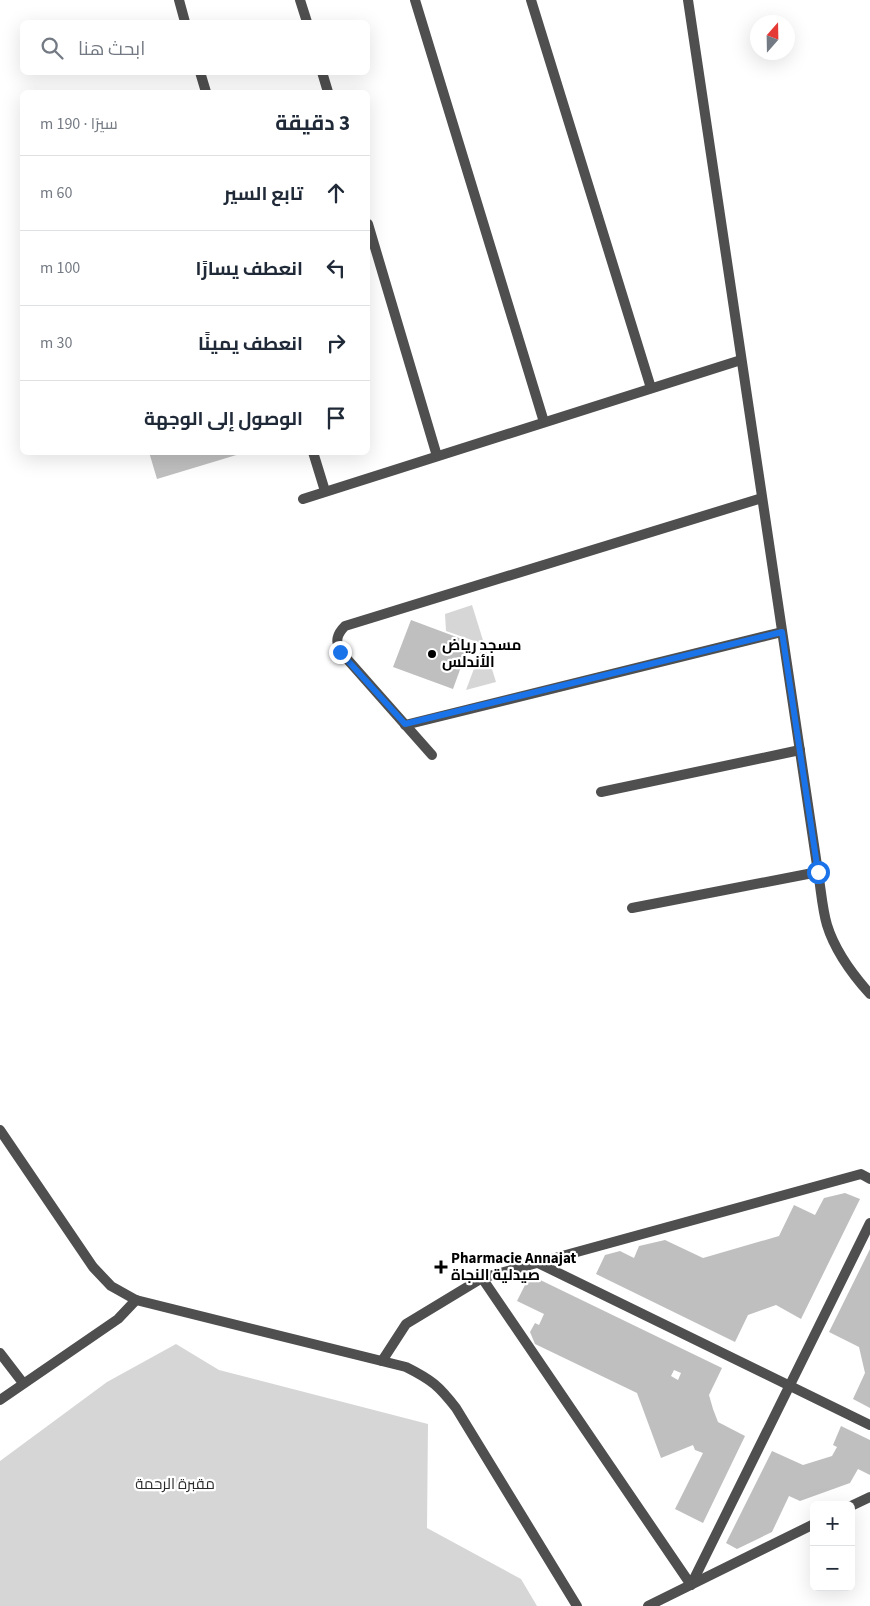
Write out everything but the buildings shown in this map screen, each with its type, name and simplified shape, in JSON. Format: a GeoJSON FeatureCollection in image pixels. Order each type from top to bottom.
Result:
{"type":"FeatureCollection","features":[{"type":"Feature","properties":{"kind":"street"},"geometry":{"type":"LineString","coordinates":[[179,0],[184,20]]}},
{"type":"Feature","properties":{"kind":"street"},"geometry":{"type":"LineString","coordinates":[[300,0],[306,20]]}},
{"type":"Feature","properties":{"kind":"street"},"geometry":{"type":"LineString","coordinates":[[415,0],[544,422]]}},
{"type":"Feature","properties":{"kind":"street"},"geometry":{"type":"LineString","coordinates":[[530,0],[650,388]]}},
{"type":"Feature","properties":{"kind":"street"},"geometry":{"type":"LineString","coordinates":[[688,0],[740,360],[827,925],[837,947],[855,977],[870,994]]}},
{"type":"Feature","properties":{"kind":"street"},"geometry":{"type":"LineString","coordinates":[[201,75],[205,90]]}},
{"type":"Feature","properties":{"kind":"street"},"geometry":{"type":"LineString","coordinates":[[323,75],[327,90]]}},
{"type":"Feature","properties":{"kind":"street"},"geometry":{"type":"LineString","coordinates":[[370,231],[437,456]]}},
{"type":"Feature","properties":{"kind":"street"},"geometry":{"type":"LineString","coordinates":[[303,499],[740,360]]}},
{"type":"Feature","properties":{"kind":"street"},"geometry":{"type":"LineString","coordinates":[[314,455],[325,491]]}},
{"type":"Feature","properties":{"kind":"street"},"geometry":{"type":"LineString","coordinates":[[432,755],[340,652],[337,640],[338,635],[345,626],[762,498]]}},
{"type":"Feature","properties":{"kind":"street"},"geometry":{"type":"LineString","coordinates":[[405,724],[782,632]]}},
{"type":"Feature","properties":{"kind":"street"},"geometry":{"type":"LineString","coordinates":[[601,792],[800,750]]}},
{"type":"Feature","properties":{"kind":"street"},"geometry":{"type":"LineString","coordinates":[[632,908],[818,872]]}},
{"type":"Feature","properties":{"kind":"street"},"geometry":{"type":"LineString","coordinates":[[0,1130],[93,1267],[111,1286],[136,1300],[406,1367],[426,1377],[441,1388],[461,1417],[577,1606]]}},
{"type":"Feature","properties":{"kind":"street"},"geometry":{"type":"LineString","coordinates":[[382,1361],[406,1324],[482,1278],[861,1174],[870,1178]]}},
{"type":"Feature","properties":{"kind":"street"},"geometry":{"type":"LineString","coordinates":[[690,1585],[870,1223]]}},
{"type":"Feature","properties":{"kind":"street"},"geometry":{"type":"LineString","coordinates":[[536,1262],[870,1425]]}},
{"type":"Feature","properties":{"kind":"street"},"geometry":{"type":"LineString","coordinates":[[482,1278],[690,1585]]}},
{"type":"Feature","properties":{"kind":"street"},"geometry":{"type":"LineString","coordinates":[[0,1400],[118,1319],[136,1300]]}},
{"type":"Feature","properties":{"kind":"street"},"geometry":{"type":"LineString","coordinates":[[0,1353],[23,1383]]}},
{"type":"Feature","properties":{"kind":"street"},"geometry":{"type":"LineString","coordinates":[[855,1504],[870,1497]]}},
{"type":"Feature","properties":{"kind":"street"},"geometry":{"type":"LineString","coordinates":[[648,1606],[810,1526]]}},
{"type":"Feature","properties":{"kind":"green space"},"geometry":{"type":"Polygon","coordinates":[[[472,605],[496,682],[466,690],[481,650],[480,643],[446,631],[445,614],[472,605]]]}},
{"type":"Feature","properties":{"kind":"green space","name":"مقبرة الرحمة"},"geometry":{"type":"Polygon","coordinates":[[[176,1344],[219,1370],[428,1424],[427,1528],[521,1579],[537,1606],[0,1606],[0,1461],[107,1382],[176,1344]]]}},
{"type":"Feature","properties":{"kind":"place","name":"مسجد رياض الأندلس"},"geometry":{"type":"Point","coordinates":[432,654]}},
{"type":"Feature","properties":{"kind":"place","name":"Pharmacie Annajat صيدلية النجاة"},"geometry":{"type":"Point","coordinates":[441,1267]}},
{"type":"Feature","properties":{"kind":"route"},"geometry":{"type":"LineString","coordinates":[[340,652],[405,724],[782,632],[818,872]]}}]}
